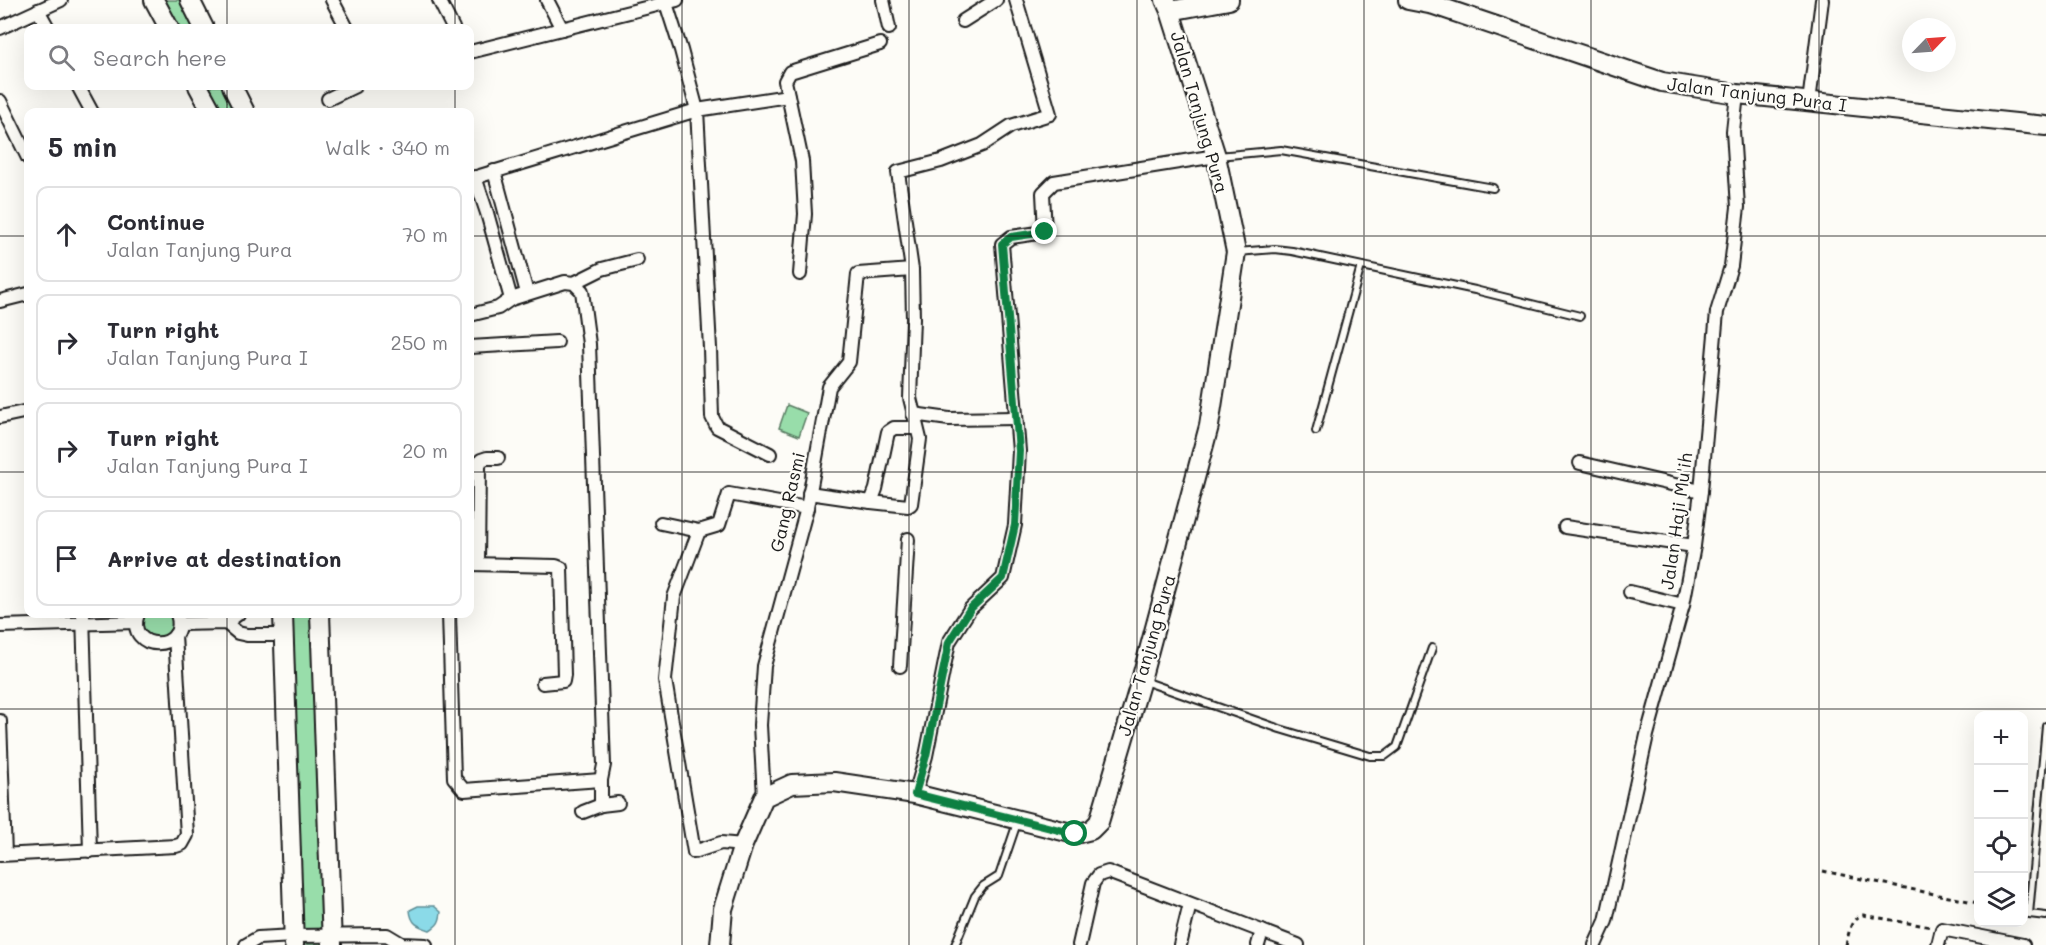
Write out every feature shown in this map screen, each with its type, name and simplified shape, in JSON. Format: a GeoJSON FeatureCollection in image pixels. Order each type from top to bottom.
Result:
{"type":"FeatureCollection","features":[{"type":"Feature","properties":{"kind":"street"},"geometry":{"type":"LineString","coordinates":[[0,28],[61,0]]}},
{"type":"Feature","properties":{"kind":"street"},"geometry":{"type":"LineString","coordinates":[[154,0],[167,24]]}},
{"type":"Feature","properties":{"kind":"street"},"geometry":{"type":"LineString","coordinates":[[190,0],[202,24]]}},
{"type":"Feature","properties":{"kind":"street"},"geometry":{"type":"LineString","coordinates":[[332,0],[345,24]]}},
{"type":"Feature","properties":{"kind":"street"},"geometry":{"type":"LineString","coordinates":[[439,0],[451,24]]}},
{"type":"Feature","properties":{"kind":"street"},"geometry":{"type":"LineString","coordinates":[[547,0],[562,29]]}},
{"type":"Feature","properties":{"kind":"street"},"geometry":{"type":"LineString","coordinates":[[883,0],[889,28]]}},
{"type":"Feature","properties":{"kind":"street"},"geometry":{"type":"LineString","coordinates":[[963,21],[996,0]]}},
{"type":"Feature","properties":{"kind":"street"},"geometry":{"type":"LineString","coordinates":[[809,493],[870,502],[909,506],[911,504],[920,440],[910,398],[912,270],[898,172],[941,161],[982,145],[1011,126],[1050,114],[1016,0]]}},
{"type":"Feature","properties":{"kind":"street"},"geometry":{"type":"LineString","coordinates":[[1167,5],[1229,0]]}},
{"type":"Feature","properties":{"kind":"street","name":"Jalan Tanjung Pura I"},"geometry":{"type":"LineString","coordinates":[[1408,0],[1435,3],[1662,82],[1737,94],[2046,126]]}},
{"type":"Feature","properties":{"kind":"street"},"geometry":{"type":"LineString","coordinates":[[1809,102],[1822,0]]}},
{"type":"Feature","properties":{"kind":"street"},"geometry":{"type":"LineString","coordinates":[[474,51],[669,1],[697,110],[712,417],[717,427],[770,454]]}},
{"type":"Feature","properties":{"kind":"street","name":"Jalan Tanjung Pura"},"geometry":{"type":"LineString","coordinates":[[764,797],[792,784],[834,782],[915,794],[1075,834],[1091,830],[1099,822],[1141,680],[1209,426],[1236,252],[1216,156],[1167,5]]}},
{"type":"Feature","properties":{"kind":"street"},"geometry":{"type":"LineString","coordinates":[[38,10],[46,24]]}},
{"type":"Feature","properties":{"kind":"street"},"geometry":{"type":"LineString","coordinates":[[800,274],[805,214],[802,161],[785,81],[790,72],[880,44]]}},
{"type":"Feature","properties":{"kind":"street"},"geometry":{"type":"LineString","coordinates":[[80,90],[90,108]]}},
{"type":"Feature","properties":{"kind":"street"},"geometry":{"type":"LineString","coordinates":[[200,90],[210,108]]}},
{"type":"Feature","properties":{"kind":"street"},"geometry":{"type":"LineString","coordinates":[[234,90],[243,108]]}},
{"type":"Feature","properties":{"kind":"street"},"geometry":{"type":"LineString","coordinates":[[328,99],[347,90]]}},
{"type":"Feature","properties":{"kind":"street","name":"Jalan Haji Mu'ih"},"geometry":{"type":"LineString","coordinates":[[1595,945],[1606,921],[1647,735],[1683,605],[1694,546],[1717,312],[1731,266],[1738,207],[1733,131],[1737,94]]}},
{"type":"Feature","properties":{"kind":"street"},"geometry":{"type":"LineString","coordinates":[[474,177],[697,110],[788,96]]}},
{"type":"Feature","properties":{"kind":"street"},"geometry":{"type":"LineString","coordinates":[[0,102],[24,150]]}},
{"type":"Feature","properties":{"kind":"street"},"geometry":{"type":"LineString","coordinates":[[915,794],[926,756],[949,642],[970,609],[1003,578],[1015,525],[1019,451],[1002,244],[1011,237],[1045,232],[1043,193],[1053,182],[1216,156]]}},
{"type":"Feature","properties":{"kind":"street"},"geometry":{"type":"LineString","coordinates":[[494,171],[527,294]]}},
{"type":"Feature","properties":{"kind":"street"},"geometry":{"type":"LineString","coordinates":[[474,183],[487,213],[511,298]]}},
{"type":"Feature","properties":{"kind":"street"},"geometry":{"type":"LineString","coordinates":[[474,314],[498,308],[511,298],[565,282],[574,283],[602,269],[637,260]]}},
{"type":"Feature","properties":{"kind":"street","name":"Gang Rasmi"},"geometry":{"type":"LineString","coordinates":[[764,797],[760,725],[764,666],[807,508],[829,387],[849,362],[858,274],[912,270]]}},
{"type":"Feature","properties":{"kind":"street"},"geometry":{"type":"LineString","coordinates":[[574,283],[582,291],[589,344],[604,765],[601,780],[601,805]]}},
{"type":"Feature","properties":{"kind":"street"},"geometry":{"type":"LineString","coordinates":[[0,302],[24,295]]}},
{"type":"Feature","properties":{"kind":"street"},"geometry":{"type":"LineString","coordinates":[[474,347],[557,342]]}},
{"type":"Feature","properties":{"kind":"street"},"geometry":{"type":"LineString","coordinates":[[0,417],[24,412]]}},
{"type":"Feature","properties":{"kind":"street"},"geometry":{"type":"LineString","coordinates":[[913,414],[949,419],[1016,418]]}},
{"type":"Feature","properties":{"kind":"street"},"geometry":{"type":"LineString","coordinates":[[870,502],[876,489],[888,432],[894,428],[916,428]]}},
{"type":"Feature","properties":{"kind":"street"},"geometry":{"type":"LineString","coordinates":[[498,458],[481,460],[479,466],[474,564],[566,568],[563,681],[543,683]]}},
{"type":"Feature","properties":{"kind":"street"},"geometry":{"type":"LineString","coordinates":[[1580,463],[1701,491]]}},
{"type":"Feature","properties":{"kind":"street"},"geometry":{"type":"LineString","coordinates":[[661,524],[699,531],[718,525],[729,494],[807,508]]}},
{"type":"Feature","properties":{"kind":"street"},"geometry":{"type":"LineString","coordinates":[[1566,527],[1694,546]]}},
{"type":"Feature","properties":{"kind":"street"},"geometry":{"type":"LineString","coordinates":[[699,531],[674,597],[665,680],[694,852],[722,843],[743,845]]}},
{"type":"Feature","properties":{"kind":"street"},"geometry":{"type":"LineString","coordinates":[[900,666],[908,539]]}},
{"type":"Feature","properties":{"kind":"street"},"geometry":{"type":"LineString","coordinates":[[1630,592],[1683,605]]}},
{"type":"Feature","properties":{"kind":"street"},"geometry":{"type":"LineString","coordinates":[[0,626],[83,619],[137,618],[140,635],[151,643],[167,642],[177,624]]}},
{"type":"Feature","properties":{"kind":"street"},"geometry":{"type":"LineString","coordinates":[[177,624],[226,623],[233,618]]}},
{"type":"Feature","properties":{"kind":"street"},"geometry":{"type":"LineString","coordinates":[[283,618],[294,940]]}},
{"type":"Feature","properties":{"kind":"street"},"geometry":{"type":"LineString","coordinates":[[320,618],[332,940]]}},
{"type":"Feature","properties":{"kind":"street"},"geometry":{"type":"LineString","coordinates":[[449,618],[454,778],[458,784],[464,790],[601,780]]}},
{"type":"Feature","properties":{"kind":"street"},"geometry":{"type":"LineString","coordinates":[[83,619],[90,851]]}},
{"type":"Feature","properties":{"kind":"street"},"geometry":{"type":"LineString","coordinates":[[226,623],[238,633],[247,635],[283,635]]}},
{"type":"Feature","properties":{"kind":"street"},"geometry":{"type":"LineString","coordinates":[[0,721],[2,854],[90,851],[182,844],[187,835],[177,624]]}},
{"type":"Feature","properties":{"kind":"street"},"geometry":{"type":"LineString","coordinates":[[720,945],[723,909],[743,845],[764,797]]}},
{"type":"Feature","properties":{"kind":"street"},"geometry":{"type":"LineString","coordinates":[[583,812],[601,805],[618,803]]}},
{"type":"Feature","properties":{"kind":"street"},"geometry":{"type":"LineString","coordinates":[[1079,945],[1093,883],[1099,874],[1108,872],[1298,945]]}},
{"type":"Feature","properties":{"kind":"street"},"geometry":{"type":"LineString","coordinates":[[1180,945],[1190,904]]}},
{"type":"Feature","properties":{"kind":"street"},"geometry":{"type":"LineString","coordinates":[[1938,945],[1942,929],[2023,945]]}},
{"type":"Feature","properties":{"kind":"street"},"geometry":{"type":"LineString","coordinates":[[1258,945],[1262,931]]}},
{"type":"Feature","properties":{"kind":"street"},"geometry":{"type":"LineString","coordinates":[[246,945],[258,938],[332,940],[387,935],[401,944],[426,945]]}},
{"type":"Feature","properties":{"kind":"lane"},"geometry":{"type":"LineString","coordinates":[[1216,156],[1281,150],[1493,188]]}},
{"type":"Feature","properties":{"kind":"lane"},"geometry":{"type":"LineString","coordinates":[[1236,252],[1275,249],[1475,290],[1580,316]]}},
{"type":"Feature","properties":{"kind":"lane"},"geometry":{"type":"LineString","coordinates":[[1316,431],[1360,266]]}},
{"type":"Feature","properties":{"kind":"lane"},"geometry":{"type":"LineString","coordinates":[[1141,680],[1280,729],[1370,756],[1385,756],[1396,747],[1432,648]]}},
{"type":"Feature","properties":{"kind":"lane"},"geometry":{"type":"LineString","coordinates":[[2046,726],[2029,914],[2046,916]]}},
{"type":"Feature","properties":{"kind":"lane"},"geometry":{"type":"LineString","coordinates":[[955,945],[975,896],[983,886],[999,876],[1018,819]]}},
{"type":"Feature","properties":{"kind":"path"},"geometry":{"type":"LineString","coordinates":[[1823,871],[1974,902]]}},
{"type":"Feature","properties":{"kind":"path"},"geometry":{"type":"LineString","coordinates":[[1846,945],[1851,924],[1857,916],[1863,915],[1942,929]]}},
{"type":"Feature","properties":{"kind":"green space"},"geometry":{"type":"Polygon","coordinates":[[[154,0],[190,0],[202,24],[167,24],[154,0]]]}},
{"type":"Feature","properties":{"kind":"green space"},"geometry":{"type":"Polygon","coordinates":[[[200,90],[234,90],[243,108],[210,108],[200,90]]]}},
{"type":"Feature","properties":{"kind":"green space"},"geometry":{"type":"Polygon","coordinates":[[[787,405],[807,413],[799,436],[779,428],[787,405]]]}},
{"type":"Feature","properties":{"kind":"green space"},"geometry":{"type":"Polygon","coordinates":[[[139,618],[177,618],[177,632],[147,641],[139,618]]]}},
{"type":"Feature","properties":{"kind":"green space"},"geometry":{"type":"Polygon","coordinates":[[[283,618],[320,618],[331,945],[294,945],[283,618]]]}},
{"type":"Feature","properties":{"kind":"water"},"geometry":{"type":"Polygon","coordinates":[[[418,906],[434,906],[441,912],[438,923],[430,930],[419,926],[412,918],[410,910],[418,906]]]}},
{"type":"Feature","properties":{"kind":"route"},"geometry":{"type":"LineString","coordinates":[[1045,232],[1011,237],[1002,244],[1019,451],[1015,525],[1003,578],[970,609],[949,642],[926,756],[915,794],[1075,834]]}}]}
